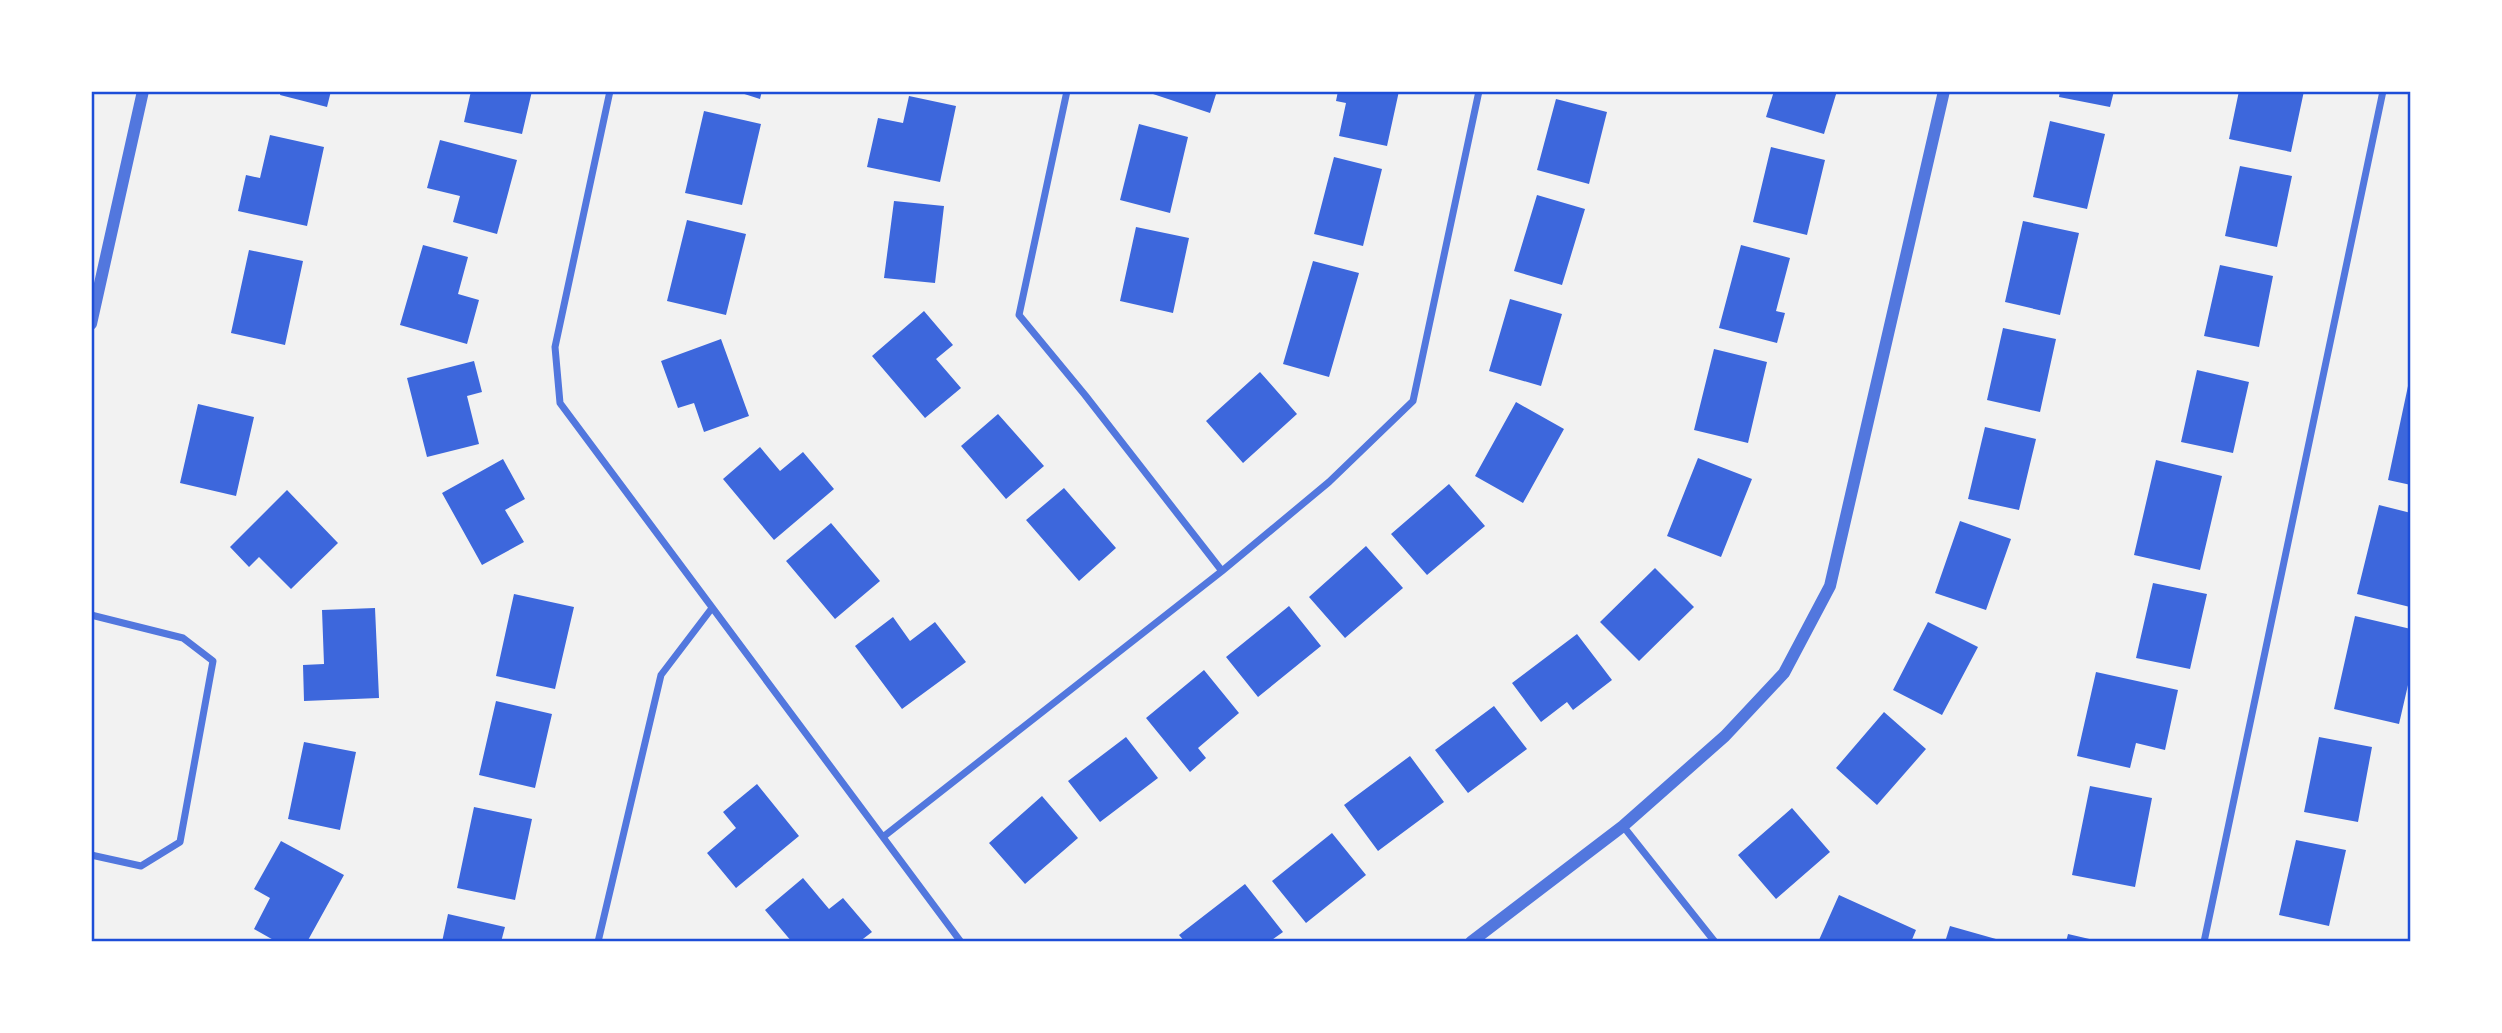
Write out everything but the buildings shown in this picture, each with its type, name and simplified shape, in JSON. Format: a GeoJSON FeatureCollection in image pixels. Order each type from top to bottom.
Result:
{"type":"FeatureCollection","features":[{"type":"Feature","properties":{"kind":"street"},"geometry":{"type":"LineString","coordinates":[[91,324],[143,91]]}},
{"type":"Feature","properties":{"kind":"street"},"geometry":{"type":"LineString","coordinates":[[610,91],[555,347],[561,403],[961,942]]}},
{"type":"Feature","properties":{"kind":"street"},"geometry":{"type":"LineString","coordinates":[[1067,91],[1019,315],[1094,406],[1222,571]]}},
{"type":"Feature","properties":{"kind":"street"},"geometry":{"type":"LineString","coordinates":[[883,837],[1222,571],[1329,482],[1413,401],[1479,91]]}},
{"type":"Feature","properties":{"kind":"street"},"geometry":{"type":"LineString","coordinates":[[1471,942],[1623,826],[1725,736],[1784,673],[1830,586],[1944,91]]}},
{"type":"Feature","properties":{"kind":"street"},"geometry":{"type":"LineString","coordinates":[[2204,942],[2384,91]]}},
{"type":"Feature","properties":{"kind":"street"},"geometry":{"type":"LineString","coordinates":[[598,942],[661,675],[712,608]]}},
{"type":"Feature","properties":{"kind":"street"},"geometry":{"type":"LineString","coordinates":[[91,615],[183,638],[213,660],[180,842],[141,866],[91,855]]}},
{"type":"Feature","properties":{"kind":"street"},"geometry":{"type":"LineString","coordinates":[[1623,826],[1715,942]]}}]}
